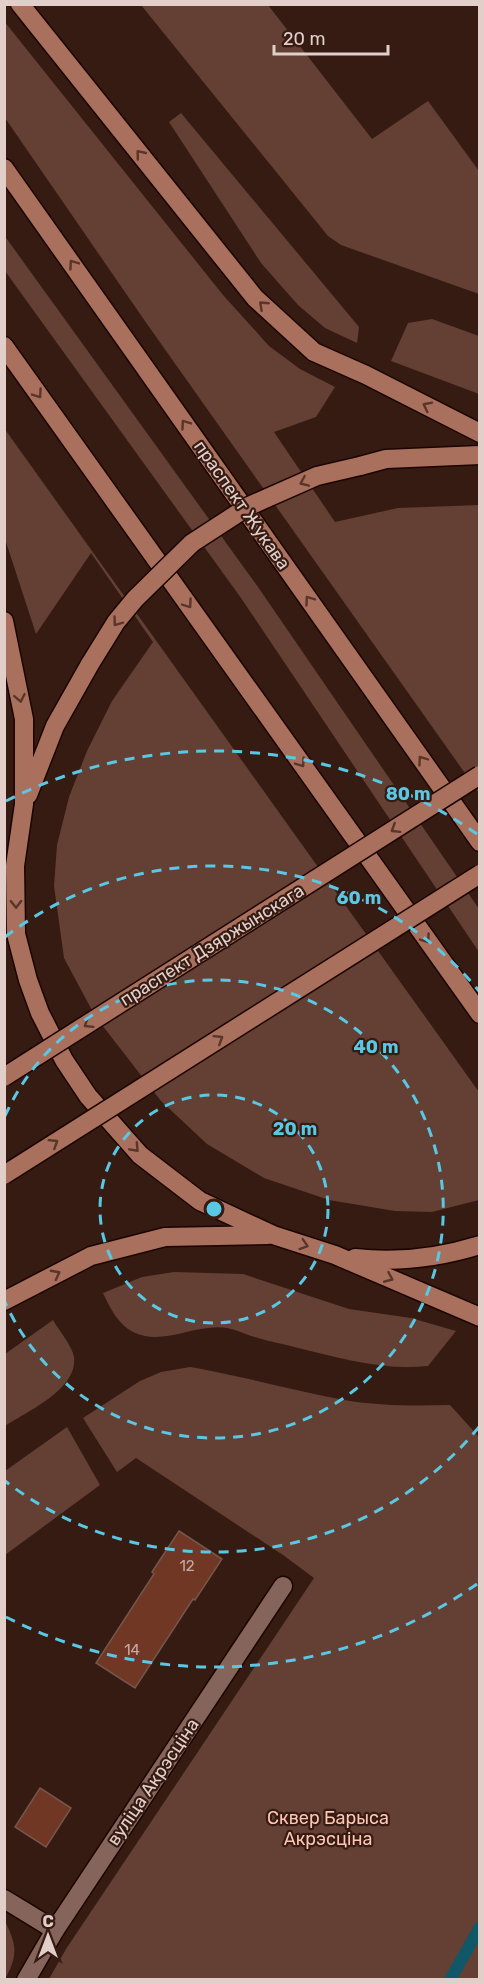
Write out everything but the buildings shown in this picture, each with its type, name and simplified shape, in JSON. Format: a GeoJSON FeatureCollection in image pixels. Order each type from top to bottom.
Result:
{"type":"FeatureCollection","features":[{"type":"Feature","properties":{"kind":"main road"},"geometry":{"type":"LineString","coordinates":[[20,4],[263,305],[314,352],[366,375],[480,433]]}},
{"type":"Feature","properties":{"kind":"main road","name":"праспект Жукава"},"geometry":{"type":"LineString","coordinates":[[4,168],[480,842]]}},
{"type":"Feature","properties":{"kind":"main road"},"geometry":{"type":"LineString","coordinates":[[4,346],[480,1014]]}},
{"type":"Feature","properties":{"kind":"main road"},"geometry":{"type":"LineString","coordinates":[[4,849],[55,726],[90,664],[116,622],[135,599],[192,543],[249,506],[317,476],[386,459],[480,455]]}},
{"type":"Feature","properties":{"kind":"main road"},"geometry":{"type":"LineString","coordinates":[[4,621],[24,719],[24,804],[15,866],[16,934],[28,980],[40,1013],[64,1060],[88,1096],[140,1155],[200,1200],[273,1235],[335,1255],[480,1317]]}},
{"type":"Feature","properties":{"kind":"main road","name":"праспект Дзяржынскага"},"geometry":{"type":"LineString","coordinates":[[4,1077],[480,775]]}},
{"type":"Feature","properties":{"kind":"main road"},"geometry":{"type":"LineString","coordinates":[[4,1174],[480,874]]}},
{"type":"Feature","properties":{"kind":"main road"},"geometry":{"type":"LineString","coordinates":[[4,1301],[90,1256],[165,1237],[273,1235]]}},
{"type":"Feature","properties":{"kind":"main road"},"geometry":{"type":"LineString","coordinates":[[335,1255],[376,1260],[410,1260],[480,1245]]}},
{"type":"Feature","properties":{"kind":"street","name":"вуліца Акрэсціна"},"geometry":{"type":"LineString","coordinates":[[26,1980],[55,1930],[283,1586]]}},
{"type":"Feature","properties":{"kind":"street"},"geometry":{"type":"LineString","coordinates":[[4,1899],[55,1930]]}},
{"type":"Feature","properties":{"kind":"green space"},"geometry":{"type":"Polygon","coordinates":[[[141,5],[268,5],[372,139],[428,101],[479,171],[479,294],[341,245],[328,236],[141,5]]]}},
{"type":"Feature","properties":{"kind":"green space"},"geometry":{"type":"Polygon","coordinates":[[[4,21],[223,295],[269,346],[300,369],[335,387],[316,417],[274,432],[335,522],[398,508],[479,505],[479,793],[147,324],[5,118],[4,21]]]}},
{"type":"Feature","properties":{"kind":"green space"},"geometry":{"type":"Polygon","coordinates":[[[181,113],[359,327],[357,343],[325,328],[298,305],[261,263],[169,122],[181,113]]]}},
{"type":"Feature","properties":{"kind":"green space"},"geometry":{"type":"Polygon","coordinates":[[[4,235],[258,587],[479,909],[479,952],[241,598],[5,271],[4,235]]]}},
{"type":"Feature","properties":{"kind":"green space"},"geometry":{"type":"Polygon","coordinates":[[[432,319],[479,336],[479,394],[391,361],[408,323],[432,319]]]}},
{"type":"Feature","properties":{"kind":"green space"},"geometry":{"type":"Polygon","coordinates":[[[4,428],[479,1092],[479,1200],[432,1212],[395,1211],[329,1200],[264,1178],[207,1144],[161,1101],[95,1016],[64,958],[54,886],[57,845],[69,797],[87,751],[112,701],[153,642],[91,553],[36,634],[5,539],[4,428]]]}},
{"type":"Feature","properties":{"kind":"green space"},"geometry":{"type":"Polygon","coordinates":[[[174,1272],[243,1274],[349,1309],[411,1318],[456,1331],[428,1366],[395,1367],[346,1359],[268,1341],[227,1328],[215,1327],[167,1336],[144,1336],[123,1325],[103,1293],[142,1277],[174,1272]]]}},
{"type":"Feature","properties":{"kind":"green space"},"geometry":{"type":"Polygon","coordinates":[[[53,1320],[73,1353],[73,1369],[68,1379],[50,1398],[5,1426],[5,1354],[53,1320]]]}},
{"type":"Feature","properties":{"kind":"green space","name":"Сквер Барыса Акрэсціна"},"geometry":{"type":"Polygon","coordinates":[[[190,1367],[357,1402],[450,1405],[479,1437],[479,1979],[49,1979],[66,1949],[314,1578],[136,1458],[117,1472],[83,1418],[140,1381],[161,1372],[190,1367]]]}},
{"type":"Feature","properties":{"kind":"green space"},"geometry":{"type":"Polygon","coordinates":[[[67,1427],[100,1485],[5,1555],[5,1471],[67,1427]]]}},
{"type":"Feature","properties":{"kind":"green space"},"geometry":{"type":"Polygon","coordinates":[[[5,1921],[14,1944],[14,1957],[5,1979],[5,1921]]]}},
{"type":"Feature","properties":{"kind":"waterway"},"geometry":{"type":"LineString","coordinates":[[450,1980],[480,1927]]}}]}
